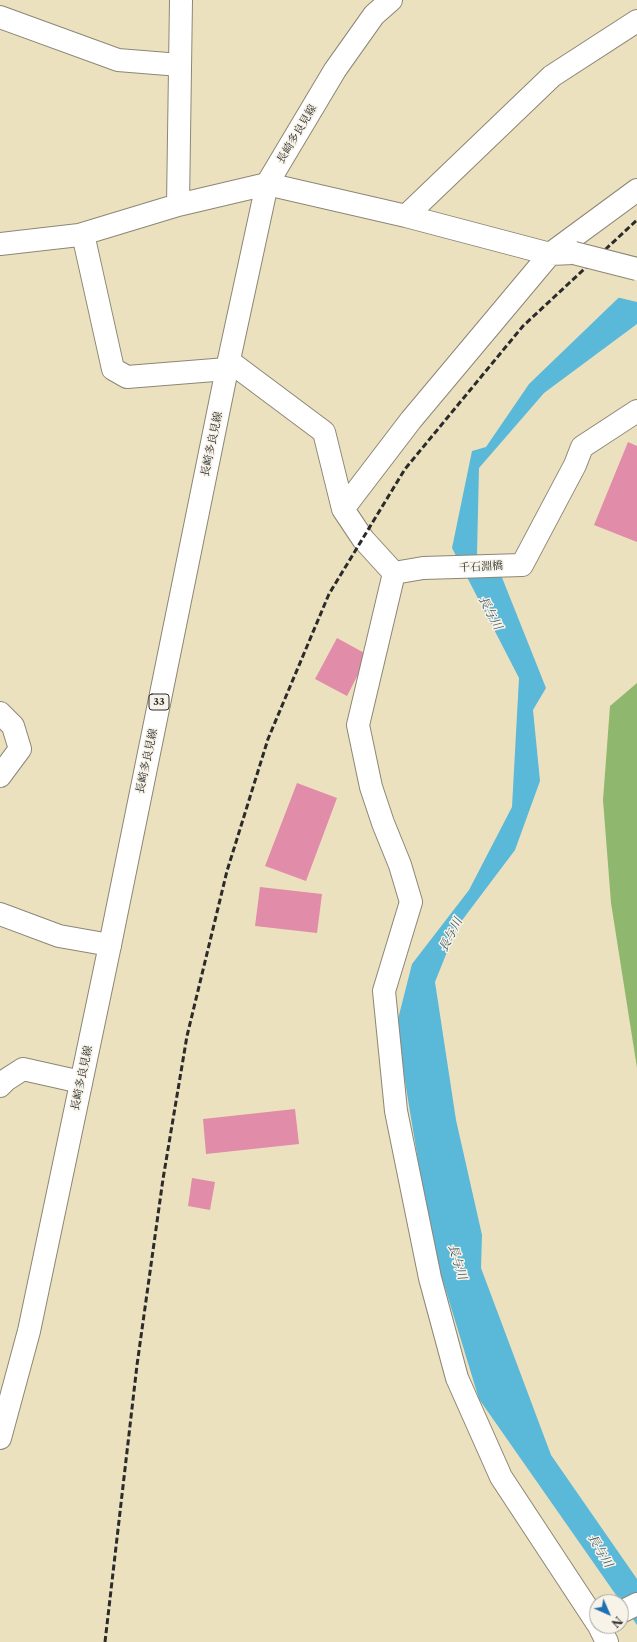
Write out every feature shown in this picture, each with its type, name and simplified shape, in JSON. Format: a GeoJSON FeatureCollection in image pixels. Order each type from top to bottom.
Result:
{"type":"FeatureCollection","features":[{"type":"Feature","properties":{"kind":"street"},"geometry":{"type":"LineString","coordinates":[[178,205],[181,0]]}},
{"type":"Feature","properties":{"kind":"street","name":"長崎多良見線"},"geometry":{"type":"LineString","coordinates":[[0,1438],[29,1331],[110,945],[228,365],[267,184],[335,70],[374,15],[391,0]]}},
{"type":"Feature","properties":{"kind":"street"},"geometry":{"type":"LineString","coordinates":[[0,17],[118,60],[180,65]]}},
{"type":"Feature","properties":{"kind":"street"},"geometry":{"type":"LineString","coordinates":[[406,216],[552,76],[637,21]]}},
{"type":"Feature","properties":{"kind":"street"},"geometry":{"type":"LineString","coordinates":[[0,244],[83,234],[178,205],[267,184],[406,216],[550,254],[574,253],[637,268]]}},
{"type":"Feature","properties":{"kind":"street"},"geometry":{"type":"LineString","coordinates":[[343,509],[411,420],[550,254],[637,190]]}},
{"type":"Feature","properties":{"kind":"street"},"geometry":{"type":"LineString","coordinates":[[83,234],[113,369],[127,377],[228,365],[324,432],[343,509],[363,539],[394,573],[358,725],[371,787],[383,823],[400,865],[411,902],[384,991],[396,1111],[430,1278],[457,1378],[501,1477],[589,1611]]}},
{"type":"Feature","properties":{"kind":"street","name":"千石淵橋"},"geometry":{"type":"LineString","coordinates":[[394,573],[423,568],[441,569],[522,565],[575,465],[582,447],[637,411]]}},
{"type":"Feature","properties":{"kind":"street"},"geometry":{"type":"LineString","coordinates":[[0,712],[13,726],[20,749],[0,776]]}},
{"type":"Feature","properties":{"kind":"street"},"geometry":{"type":"LineString","coordinates":[[0,914],[59,936],[110,945]]}},
{"type":"Feature","properties":{"kind":"street"},"geometry":{"type":"LineString","coordinates":[[0,1086],[23,1069],[81,1082]]}},
{"type":"Feature","properties":{"kind":"green space"},"geometry":{"type":"Polygon","coordinates":[[[637,683],[637,1068],[611,903],[603,800],[610,706],[637,683]]]}},
{"type":"Feature","properties":{"kind":"water","name":"長与川"},"geometry":{"type":"Polygon","coordinates":[[[637,280],[637,324],[544,393],[479,468],[477,554],[499,570],[546,688],[533,710],[540,781],[515,850],[457,927],[435,982],[456,1120],[482,1235],[481,1268],[551,1455],[637,1579],[637,1625],[629,1614],[629,1594],[615,1594],[479,1399],[432,1245],[396,1027],[412,964],[469,890],[512,807],[519,678],[452,548],[472,451],[486,447],[529,384],[637,280]]]}},
{"type":"Feature","properties":{"kind":"pier"},"geometry":{"type":"Polygon","coordinates":[[[637,278],[637,302],[616,297],[636,279],[637,278]]]}},
{"type":"Feature","properties":{"kind":"building"},"geometry":{"type":"Polygon","coordinates":[[[628,442],[637,446],[637,542],[594,525],[628,442]]]}},
{"type":"Feature","properties":{"kind":"building"},"geometry":{"type":"Polygon","coordinates":[[[337,638],[368,655],[347,696],[315,679],[337,638]]]}},
{"type":"Feature","properties":{"kind":"building"},"geometry":{"type":"Polygon","coordinates":[[[297,783],[337,798],[306,881],[265,866],[297,783]]]}},
{"type":"Feature","properties":{"kind":"building"},"geometry":{"type":"Polygon","coordinates":[[[260,887],[322,894],[317,933],[255,926],[260,887]]]}},
{"type":"Feature","properties":{"kind":"building"},"geometry":{"type":"Polygon","coordinates":[[[295,1109],[299,1144],[206,1154],[203,1119],[295,1109]]]}},
{"type":"Feature","properties":{"kind":"building"},"geometry":{"type":"Polygon","coordinates":[[[192,1178],[215,1182],[210,1210],[188,1206],[192,1178]]]}},
{"type":"Feature","properties":{"kind":"railway"},"geometry":{"type":"LineString","coordinates":[[105,1642],[137,1365],[163,1179],[187,1036],[227,871],[268,739],[329,594],[405,469],[523,326],[637,220]]}}]}
